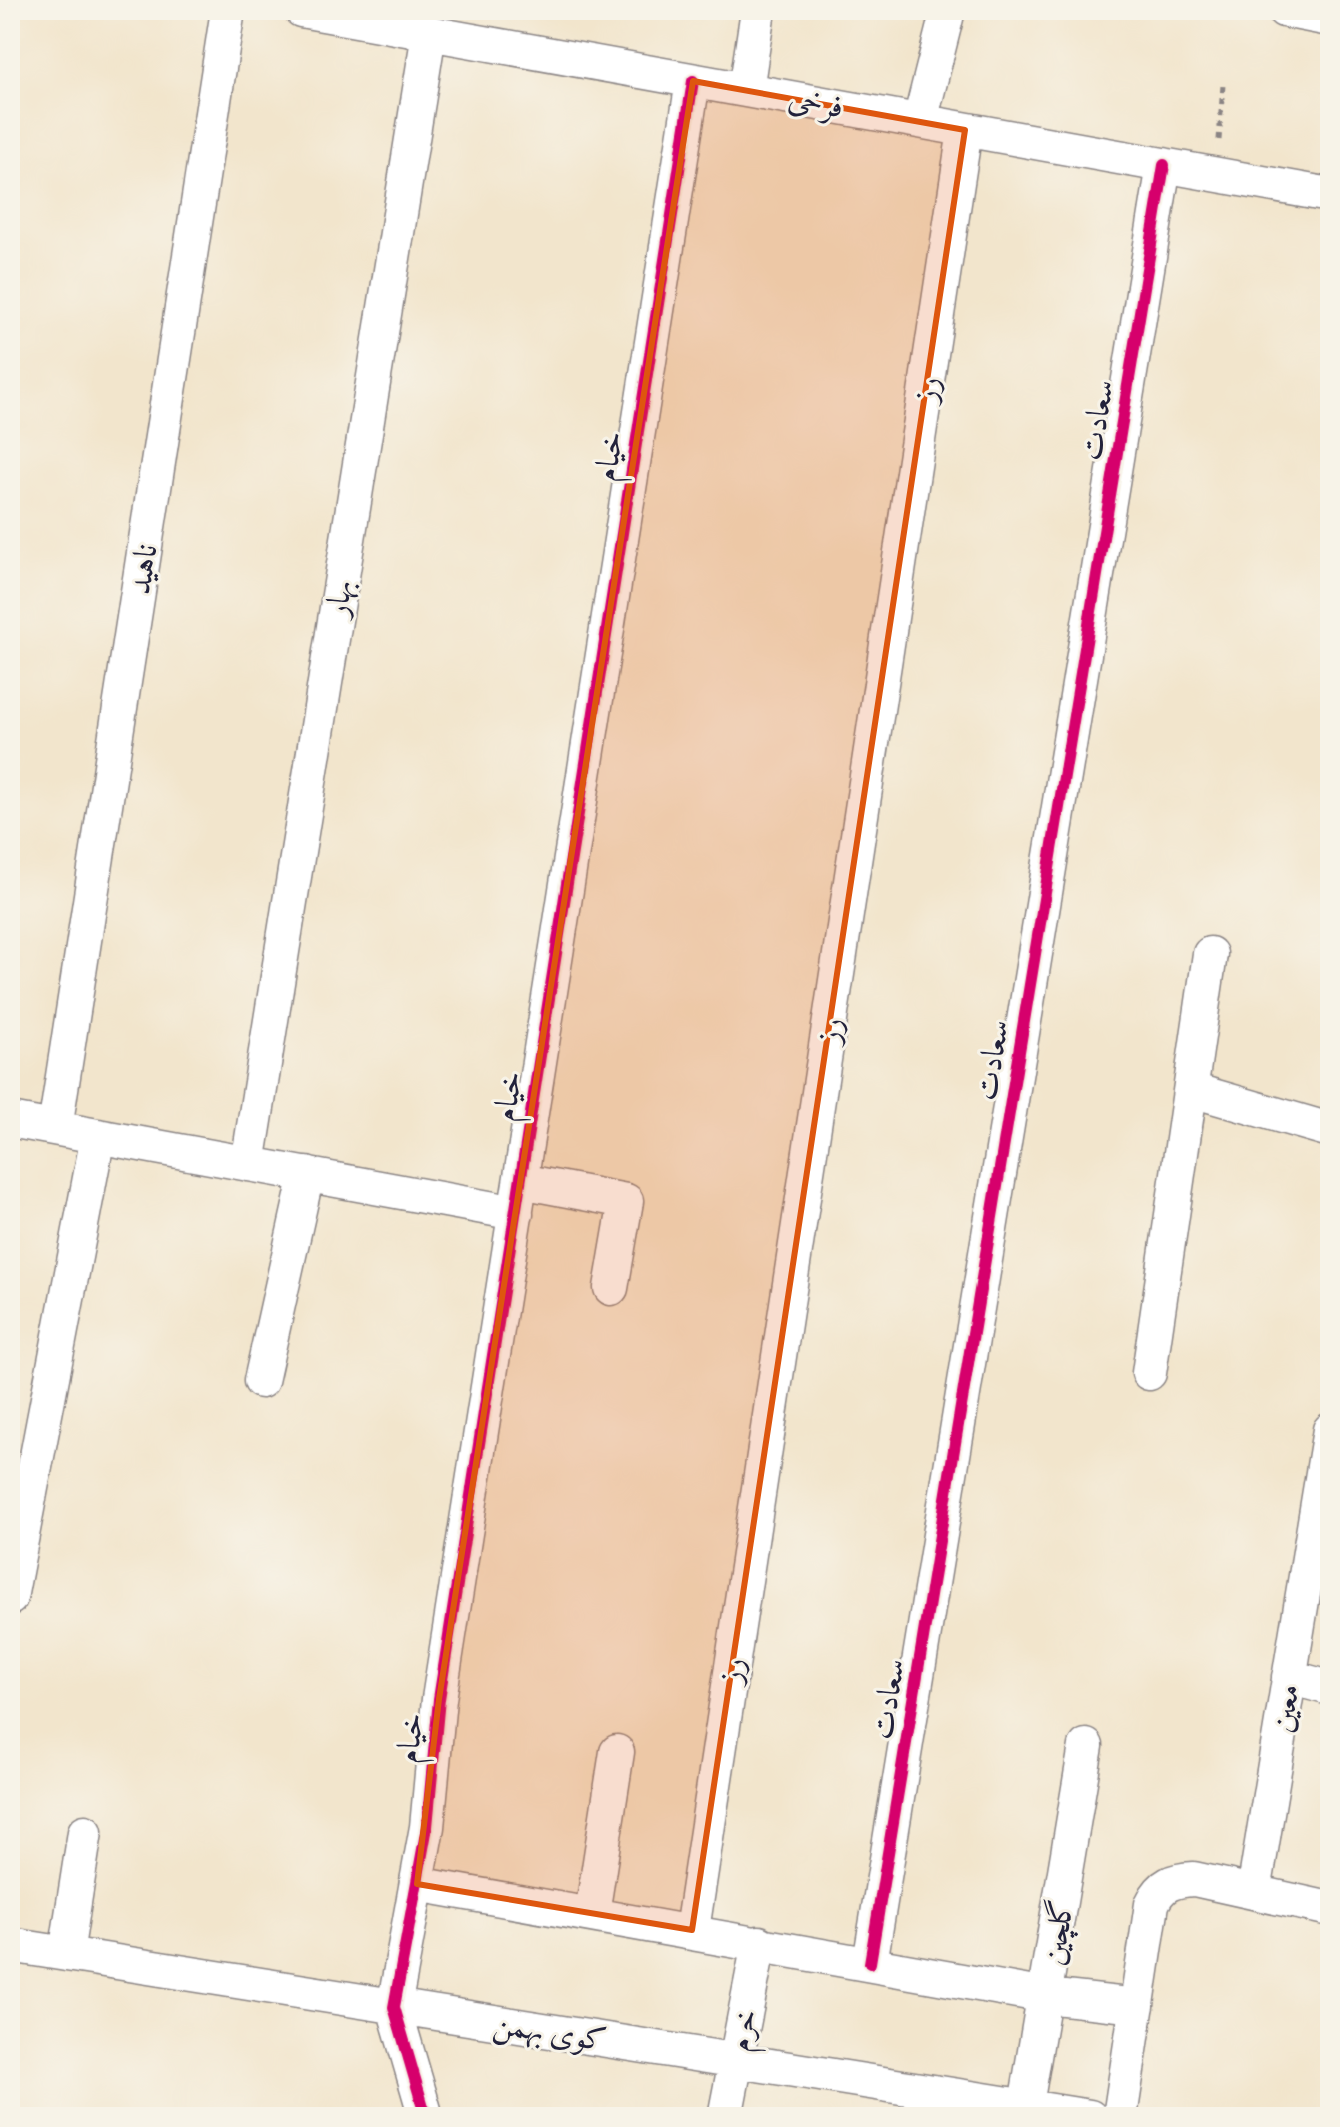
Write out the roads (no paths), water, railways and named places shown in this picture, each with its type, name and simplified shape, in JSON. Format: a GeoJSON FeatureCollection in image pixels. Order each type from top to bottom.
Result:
{"type":"FeatureCollection","features":[{"type":"Feature","properties":{"kind":"street","name":"ناهید"},"geometry":{"type":"LineString","coordinates":[[55,1128],[228,10]]}},
{"type":"Feature","properties":{"kind":"street","name":"فرخی"},"geometry":{"type":"LineString","coordinates":[[301,10],[429,33],[471,25],[693,81],[1330,195]]}},
{"type":"Feature","properties":{"kind":"street"},"geometry":{"type":"LineString","coordinates":[[746,90],[758,10]]}},
{"type":"Feature","properties":{"kind":"street"},"geometry":{"type":"LineString","coordinates":[[920,121],[948,10]]}},
{"type":"Feature","properties":{"kind":"street"},"geometry":{"type":"LineString","coordinates":[[1284,10],[1330,19]]}},
{"type":"Feature","properties":{"kind":"street","name":"بهار"},"geometry":{"type":"LineString","coordinates":[[248,1164],[429,33]]}},
{"type":"Feature","properties":{"kind":"street","name":"خیام"},"geometry":{"type":"LineString","coordinates":[[426,2117],[394,2007],[427,1827],[439,1699],[693,81]]}},
{"type":"Feature","properties":{"kind":"street","name":"رز"},"geometry":{"type":"LineString","coordinates":[[692,1930],[965,130]]}},
{"type":"Feature","properties":{"kind":"street","name":"سعادت"},"geometry":{"type":"LineString","coordinates":[[870,1963],[1164,165]]}},
{"type":"Feature","properties":{"kind":"street"},"geometry":{"type":"LineString","coordinates":[[1149,1373],[1210,954]]}},
{"type":"Feature","properties":{"kind":"street"},"geometry":{"type":"LineString","coordinates":[[1192,1090],[1330,1130]]}},
{"type":"Feature","properties":{"kind":"street"},"geometry":{"type":"LineString","coordinates":[[10,1120],[307,1174],[518,1197],[626,1201],[611,1288]]}},
{"type":"Feature","properties":{"kind":"street"},"geometry":{"type":"LineString","coordinates":[[10,1598],[98,1136]]}},
{"type":"Feature","properties":{"kind":"street"},"geometry":{"type":"LineString","coordinates":[[261,1381],[307,1174]]}},
{"type":"Feature","properties":{"kind":"street","name":"معین"},"geometry":{"type":"LineString","coordinates":[[1254,1892],[1330,1430]]}},
{"type":"Feature","properties":{"kind":"street"},"geometry":{"type":"LineString","coordinates":[[1289,1677],[1330,1688]]}},
{"type":"Feature","properties":{"kind":"street","name":"گلچین"},"geometry":{"type":"LineString","coordinates":[[1025,2112],[1086,1746]]}},
{"type":"Feature","properties":{"kind":"street"},"geometry":{"type":"LineString","coordinates":[[592,1914],[617,1752]]}},
{"type":"Feature","properties":{"kind":"street"},"geometry":{"type":"LineString","coordinates":[[66,1954],[85,1832]]}},
{"type":"Feature","properties":{"kind":"street"},"geometry":{"type":"LineString","coordinates":[[1120,2117],[1152,1904],[1159,1890],[1175,1880],[1194,1879],[1330,1909]]}},
{"type":"Feature","properties":{"kind":"street"},"geometry":{"type":"LineString","coordinates":[[417,1884],[692,1930],[1046,1996],[1137,2006]]}},
{"type":"Feature","properties":{"kind":"street","name":"خرم"},"geometry":{"type":"LineString","coordinates":[[725,2117],[759,1943]]}},
{"type":"Feature","properties":{"kind":"street","name":"کوی بهمن"},"geometry":{"type":"LineString","coordinates":[[10,1945],[735,2061],[1025,2112],[1090,2117]]}}]}
